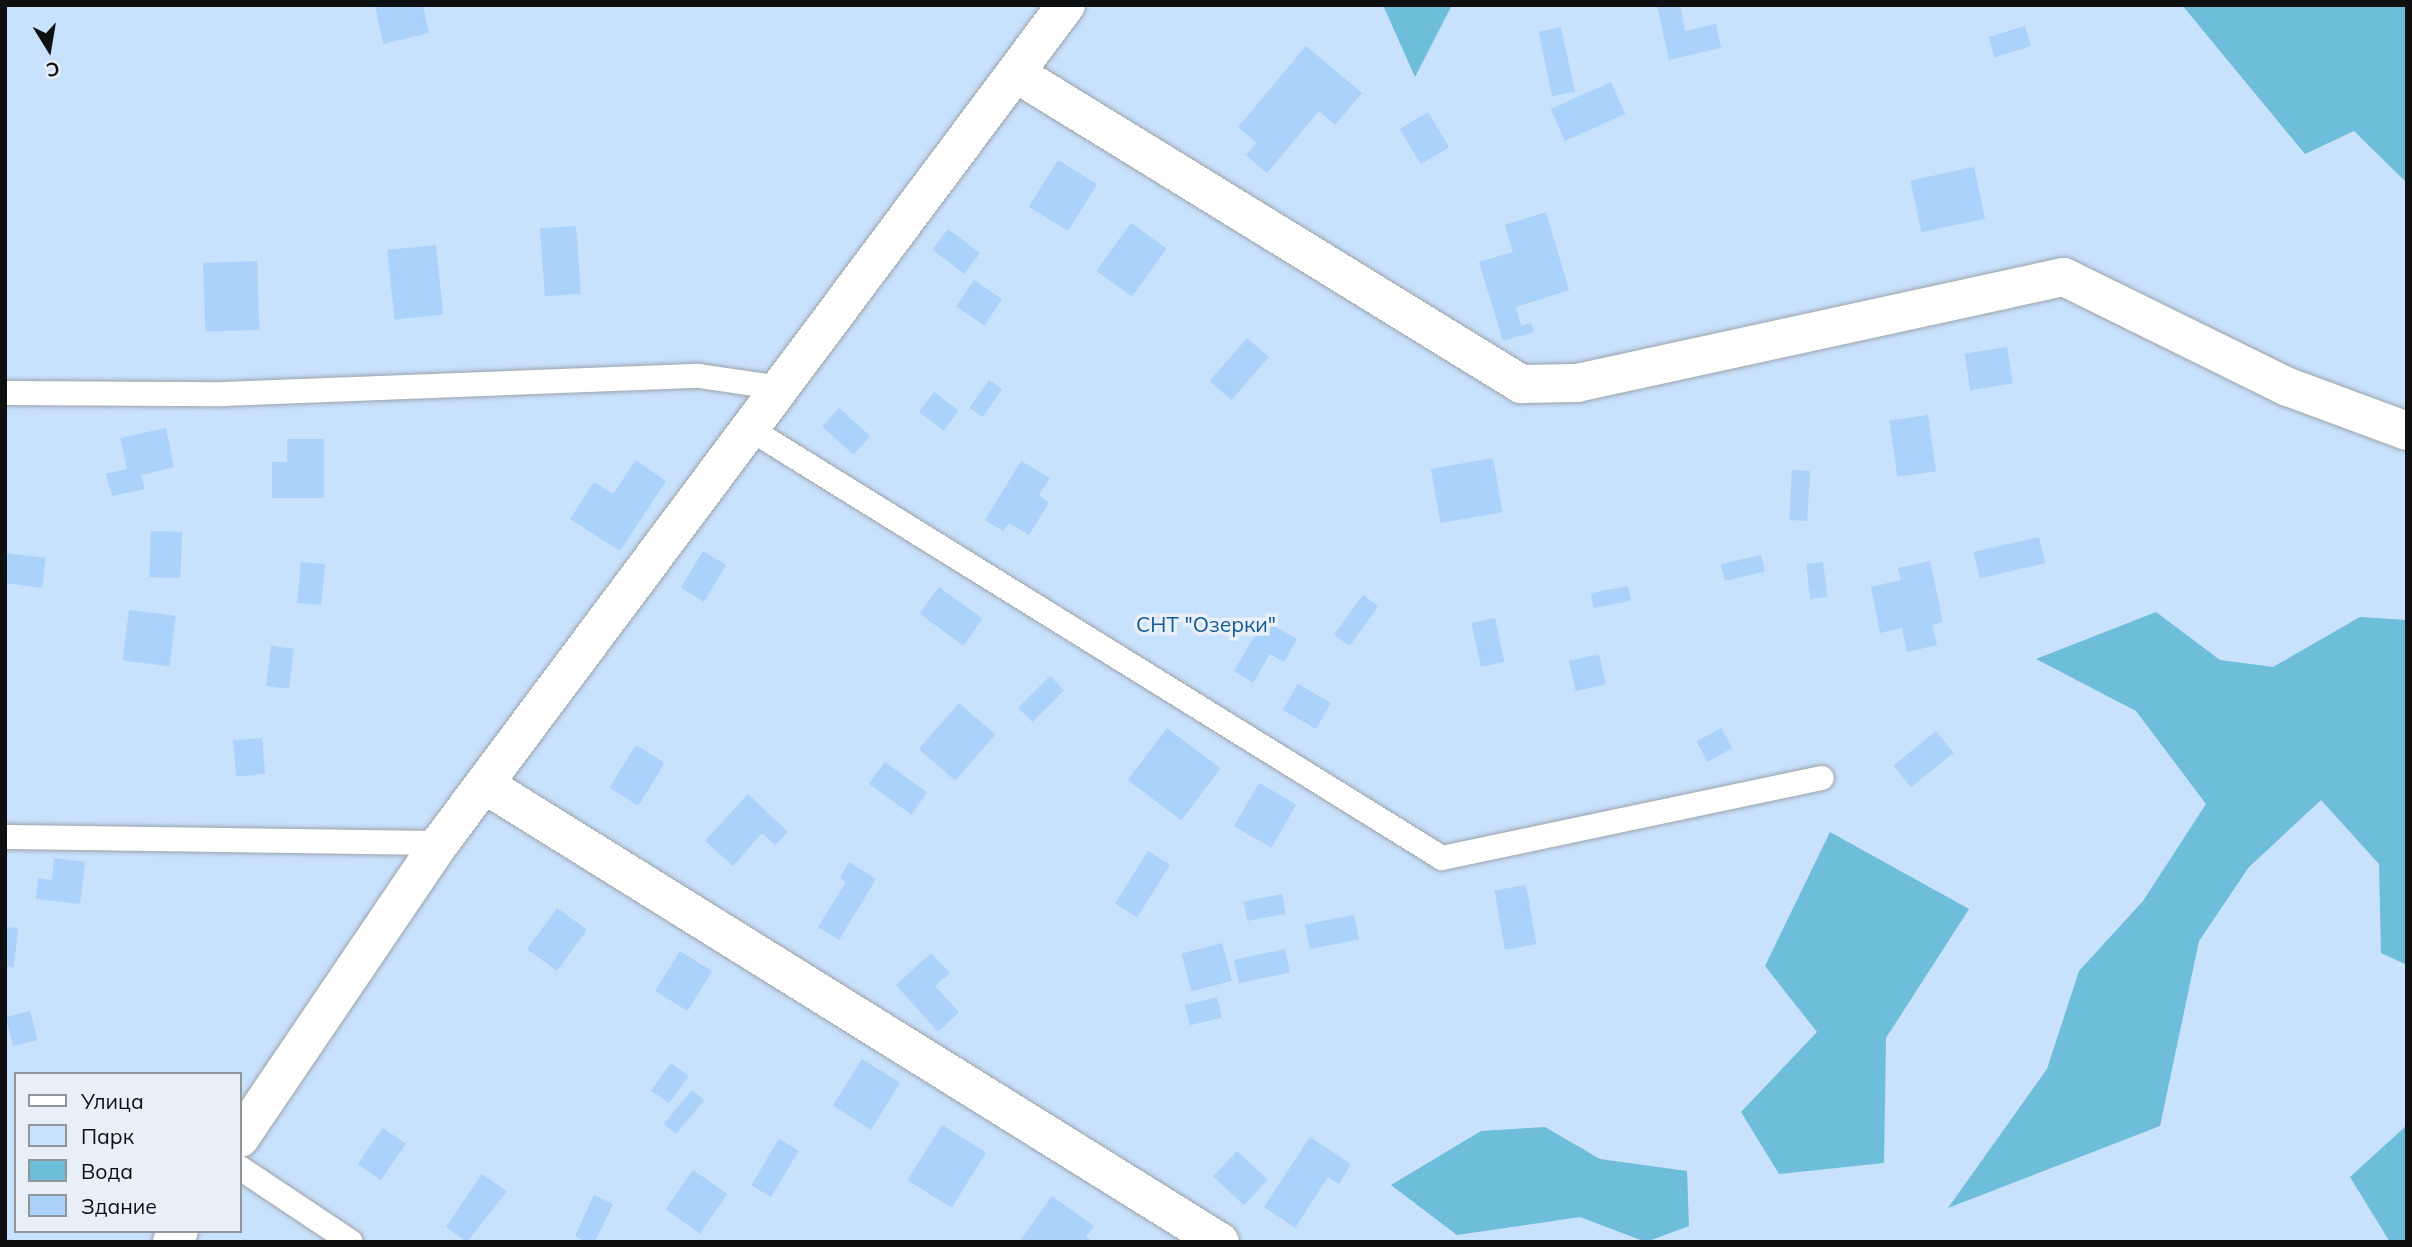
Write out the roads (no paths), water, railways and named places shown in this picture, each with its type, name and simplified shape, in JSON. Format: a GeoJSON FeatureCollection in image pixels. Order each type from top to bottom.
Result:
{"type":"FeatureCollection","features":[{"type":"Feature","properties":{"kind":"street"},"geometry":{"type":"LineString","coordinates":[[242,1135],[440,843],[487,786],[1066,5]]}},
{"type":"Feature","properties":{"kind":"street"},"geometry":{"type":"LineString","coordinates":[[1017,74],[1521,384],[1577,383],[2064,277],[2288,387],[2407,431]]}},
{"type":"Feature","properties":{"kind":"street"},"geometry":{"type":"LineString","coordinates":[[487,786],[1220,1242]]}},
{"type":"Feature","properties":{"kind":"lane"},"geometry":{"type":"LineString","coordinates":[[5,393],[223,394],[699,376],[780,388]]}},
{"type":"Feature","properties":{"kind":"lane"},"geometry":{"type":"LineString","coordinates":[[750,429],[1442,858],[1822,778]]}},
{"type":"Feature","properties":{"kind":"lane"},"geometry":{"type":"LineString","coordinates":[[5,837],[440,843]]}},
{"type":"Feature","properties":{"kind":"lane"},"geometry":{"type":"LineString","coordinates":[[242,1169],[351,1242]]}},
{"type":"Feature","properties":{"kind":"water"},"geometry":{"type":"Polygon","coordinates":[[[1383,5],[1452,5],[1415,77],[1383,5]]]}},
{"type":"Feature","properties":{"kind":"water"},"geometry":{"type":"Polygon","coordinates":[[[2182,5],[2407,5],[2407,183],[2354,131],[2305,154],[2182,5]]]}},
{"type":"Feature","properties":{"kind":"water"},"geometry":{"type":"Polygon","coordinates":[[[2156,612],[2220,660],[2273,667],[2360,617],[2407,620],[2407,965],[2381,953],[2379,864],[2321,800],[2249,867],[2199,941],[2160,1126],[1948,1208],[2047,1069],[2079,971],[2143,901],[2206,804],[2136,711],[2036,659],[2156,612]]]}},
{"type":"Feature","properties":{"kind":"water"},"geometry":{"type":"Polygon","coordinates":[[[1830,832],[1969,909],[1886,1038],[1884,1163],[1779,1174],[1741,1112],[1817,1032],[1765,966],[1830,832]]]}},
{"type":"Feature","properties":{"kind":"water"},"geometry":{"type":"Polygon","coordinates":[[[2407,1125],[2407,1242],[2390,1242],[2350,1177],[2407,1125]]]}},
{"type":"Feature","properties":{"kind":"water"},"geometry":{"type":"Polygon","coordinates":[[[1545,1127],[1600,1159],[1687,1171],[1689,1226],[1646,1242],[1580,1217],[1457,1235],[1391,1185],[1481,1131],[1545,1127]]]}},
{"type":"Feature","properties":{"kind":"park label","name":"СНТ \"Озерки\""},"geometry":{"type":"Point","coordinates":[1206,624]}}]}
